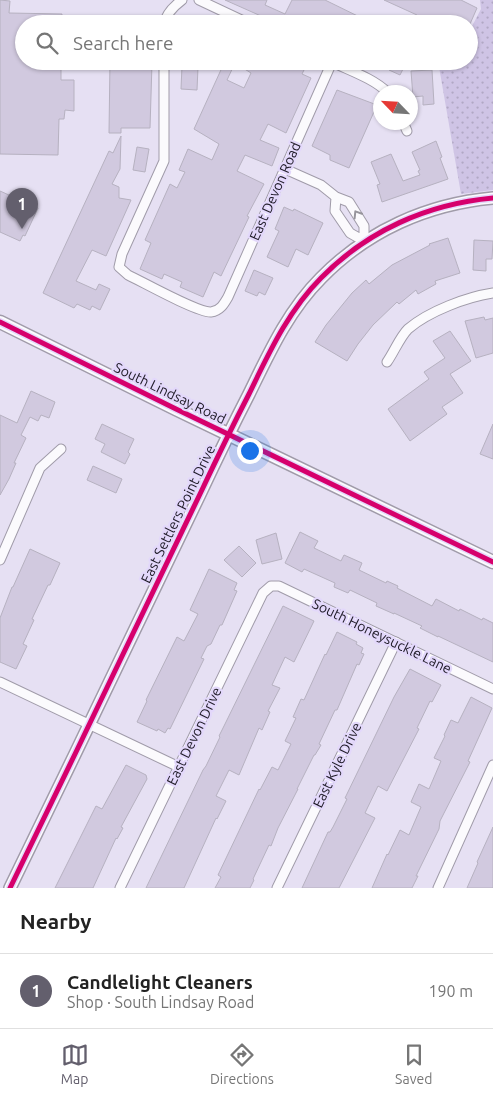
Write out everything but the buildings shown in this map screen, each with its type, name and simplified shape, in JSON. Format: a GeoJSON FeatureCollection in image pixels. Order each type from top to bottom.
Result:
{"type":"FeatureCollection","features":[{"type":"Feature","properties":{"kind":"main road","name":"South Lindsay Road"},"geometry":{"type":"LineString","coordinates":[[0,322],[493,562]]}},
{"type":"Feature","properties":{"kind":"street"},"geometry":{"type":"LineString","coordinates":[[167,15],[182,0]]}},
{"type":"Feature","properties":{"kind":"street"},"geometry":{"type":"LineString","coordinates":[[199,0],[231,15]]}},
{"type":"Feature","properties":{"kind":"street","name":"East Devon Road"},"geometry":{"type":"LineString","coordinates":[[164,70],[164,161],[122,254],[120,266],[128,274],[163,292],[197,309],[211,312],[222,308],[228,298],[328,70]]}},
{"type":"Feature","properties":{"kind":"street"},"geometry":{"type":"LineString","coordinates":[[349,70],[378,85]]}},
{"type":"Feature","properties":{"kind":"street"},"geometry":{"type":"LineString","coordinates":[[285,169],[321,185],[336,197],[349,202],[364,226],[364,241],[350,233],[335,211],[336,197]]}},
{"type":"Feature","properties":{"kind":"street","name":"East Settlers Point Drive"},"geometry":{"type":"LineString","coordinates":[[10,888],[277,336],[292,314],[320,279],[342,258],[364,241],[415,215],[438,207],[493,198]]}},
{"type":"Feature","properties":{"kind":"street"},"geometry":{"type":"LineString","coordinates":[[387,362],[408,330],[432,314],[440,309],[476,296],[493,293]]}},
{"type":"Feature","properties":{"kind":"street"},"geometry":{"type":"LineString","coordinates":[[0,560],[40,468],[61,449]]}},
{"type":"Feature","properties":{"kind":"street","name":"South Honeysuckle Lane"},"geometry":{"type":"LineString","coordinates":[[271,586],[279,586],[493,689]]}},
{"type":"Feature","properties":{"kind":"street","name":"East Devon Drive"},"geometry":{"type":"LineString","coordinates":[[120,888],[263,593],[271,586]]}},
{"type":"Feature","properties":{"kind":"street","name":"East Kyle Drive"},"geometry":{"type":"LineString","coordinates":[[277,888],[396,642]]}},
{"type":"Feature","properties":{"kind":"street"},"geometry":{"type":"LineString","coordinates":[[0,682],[178,767]]}},
{"type":"Feature","properties":{"kind":"street"},"geometry":{"type":"LineString","coordinates":[[438,888],[493,765]]}},
{"type":"Feature","properties":{"kind":"shaded area"},"geometry":{"type":"Polygon","coordinates":[[[480,0],[493,0],[493,190],[461,194],[440,70],[478,70],[478,15],[481,9],[480,0]]]}},
{"type":"Feature","properties":{"kind":"cycle path"},"geometry":{"type":"LineString","coordinates":[[10,888],[230,431],[289,318],[309,291],[339,261],[378,234],[400,223],[445,206],[493,198]]}},
{"type":"Feature","properties":{"kind":"cycle path"},"geometry":{"type":"LineString","coordinates":[[0,322],[493,562]]}},
{"type":"Feature","properties":{"kind":"place","name":"Candlelight Cleaners"},"geometry":{"type":"Point","coordinates":[22,229]}}]}
